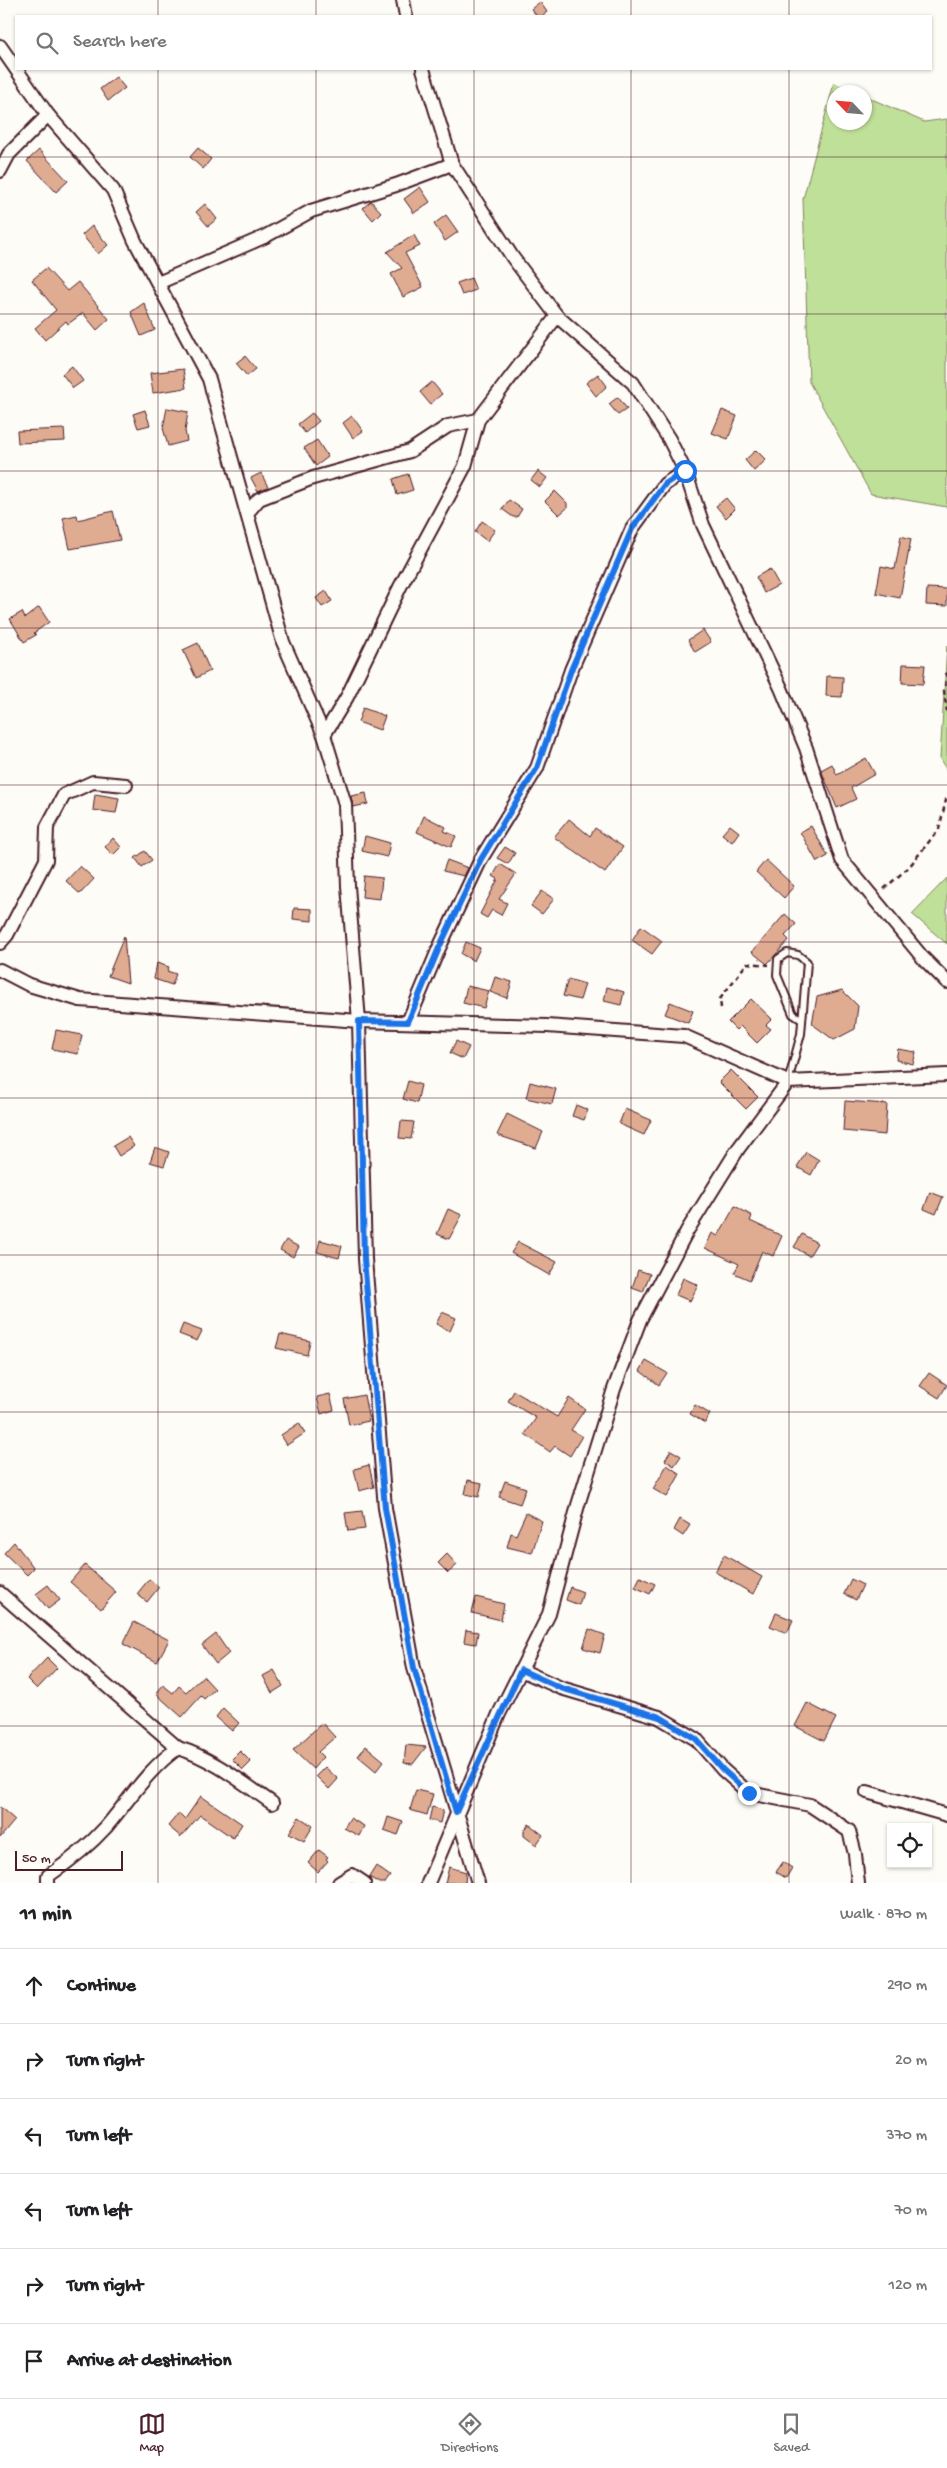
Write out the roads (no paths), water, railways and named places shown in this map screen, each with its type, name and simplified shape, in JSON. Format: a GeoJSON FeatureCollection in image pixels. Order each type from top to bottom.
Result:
{"type":"FeatureCollection","features":[{"type":"Feature","properties":{"kind":"street"},"geometry":{"type":"LineString","coordinates":[[403,0],[406,15]]}},
{"type":"Feature","properties":{"kind":"street"},"geometry":{"type":"LineString","coordinates":[[0,46],[15,68]]}},
{"type":"Feature","properties":{"kind":"street"},"geometry":{"type":"LineString","coordinates":[[17,70],[48,115],[113,190],[135,241],[209,380],[283,642],[324,735],[345,804],[348,886],[359,1021],[364,1259],[385,1508],[414,1668],[478,1883]]}},
{"type":"Feature","properties":{"kind":"street"},"geometry":{"type":"LineString","coordinates":[[423,70],[452,164],[513,258],[557,316],[633,383],[670,439],[685,471],[703,525],[781,688],[806,748],[842,860],[923,958],[947,982]]}},
{"type":"Feature","properties":{"kind":"street"},"geometry":{"type":"LineString","coordinates":[[0,172],[9,154],[48,115]]}},
{"type":"Feature","properties":{"kind":"street"},"geometry":{"type":"LineString","coordinates":[[158,283],[264,237],[311,211],[396,185],[452,164]]}},
{"type":"Feature","properties":{"kind":"street"},"geometry":{"type":"LineString","coordinates":[[324,735],[348,697],[400,587],[465,466],[478,420],[557,316]]}},
{"type":"Feature","properties":{"kind":"street"},"geometry":{"type":"LineString","coordinates":[[247,513],[259,499],[313,478],[410,451],[448,426],[478,420]]}},
{"type":"Feature","properties":{"kind":"street"},"geometry":{"type":"LineString","coordinates":[[408,1022],[439,948],[481,859],[537,768],[571,670],[632,529],[665,484],[685,471]]}},
{"type":"Feature","properties":{"kind":"street"},"geometry":{"type":"LineString","coordinates":[[0,943],[7,935],[46,860],[47,827],[64,795],[93,782],[126,785]]}},
{"type":"Feature","properties":{"kind":"street"},"geometry":{"type":"LineString","coordinates":[[0,970],[29,985],[80,1000],[359,1021],[547,1026],[684,1036],[788,1082],[947,1075]]}},
{"type":"Feature","properties":{"kind":"street"},"geometry":{"type":"LineString","coordinates":[[428,1883],[456,1812],[521,1670],[549,1614],[581,1496],[614,1389],[640,1320],[687,1230],[738,1149],[788,1082]]}},
{"type":"Feature","properties":{"kind":"street"},"geometry":{"type":"LineString","coordinates":[[0,1593],[178,1748],[190,1751],[228,1773],[272,1803]]}},
{"type":"Feature","properties":{"kind":"street"},"geometry":{"type":"LineString","coordinates":[[521,1670],[561,1688],[660,1717],[696,1739],[723,1770],[749,1793],[810,1805],[848,1831],[854,1854],[858,1883]]}},
{"type":"Feature","properties":{"kind":"street"},"geometry":{"type":"LineString","coordinates":[[48,1883],[48,1876],[78,1856],[105,1828],[165,1757],[178,1748]]}},
{"type":"Feature","properties":{"kind":"street"},"geometry":{"type":"LineString","coordinates":[[867,1792],[947,1815]]}},
{"type":"Feature","properties":{"kind":"street"},"geometry":{"type":"LineString","coordinates":[[340,1883],[352,1875],[364,1883]]}},
{"type":"Feature","properties":{"kind":"lane"},"geometry":{"type":"LineString","coordinates":[[788,1082],[801,1034],[807,962],[798,955],[787,953],[778,959],[777,975],[793,1014],[802,1020]]}}]}
